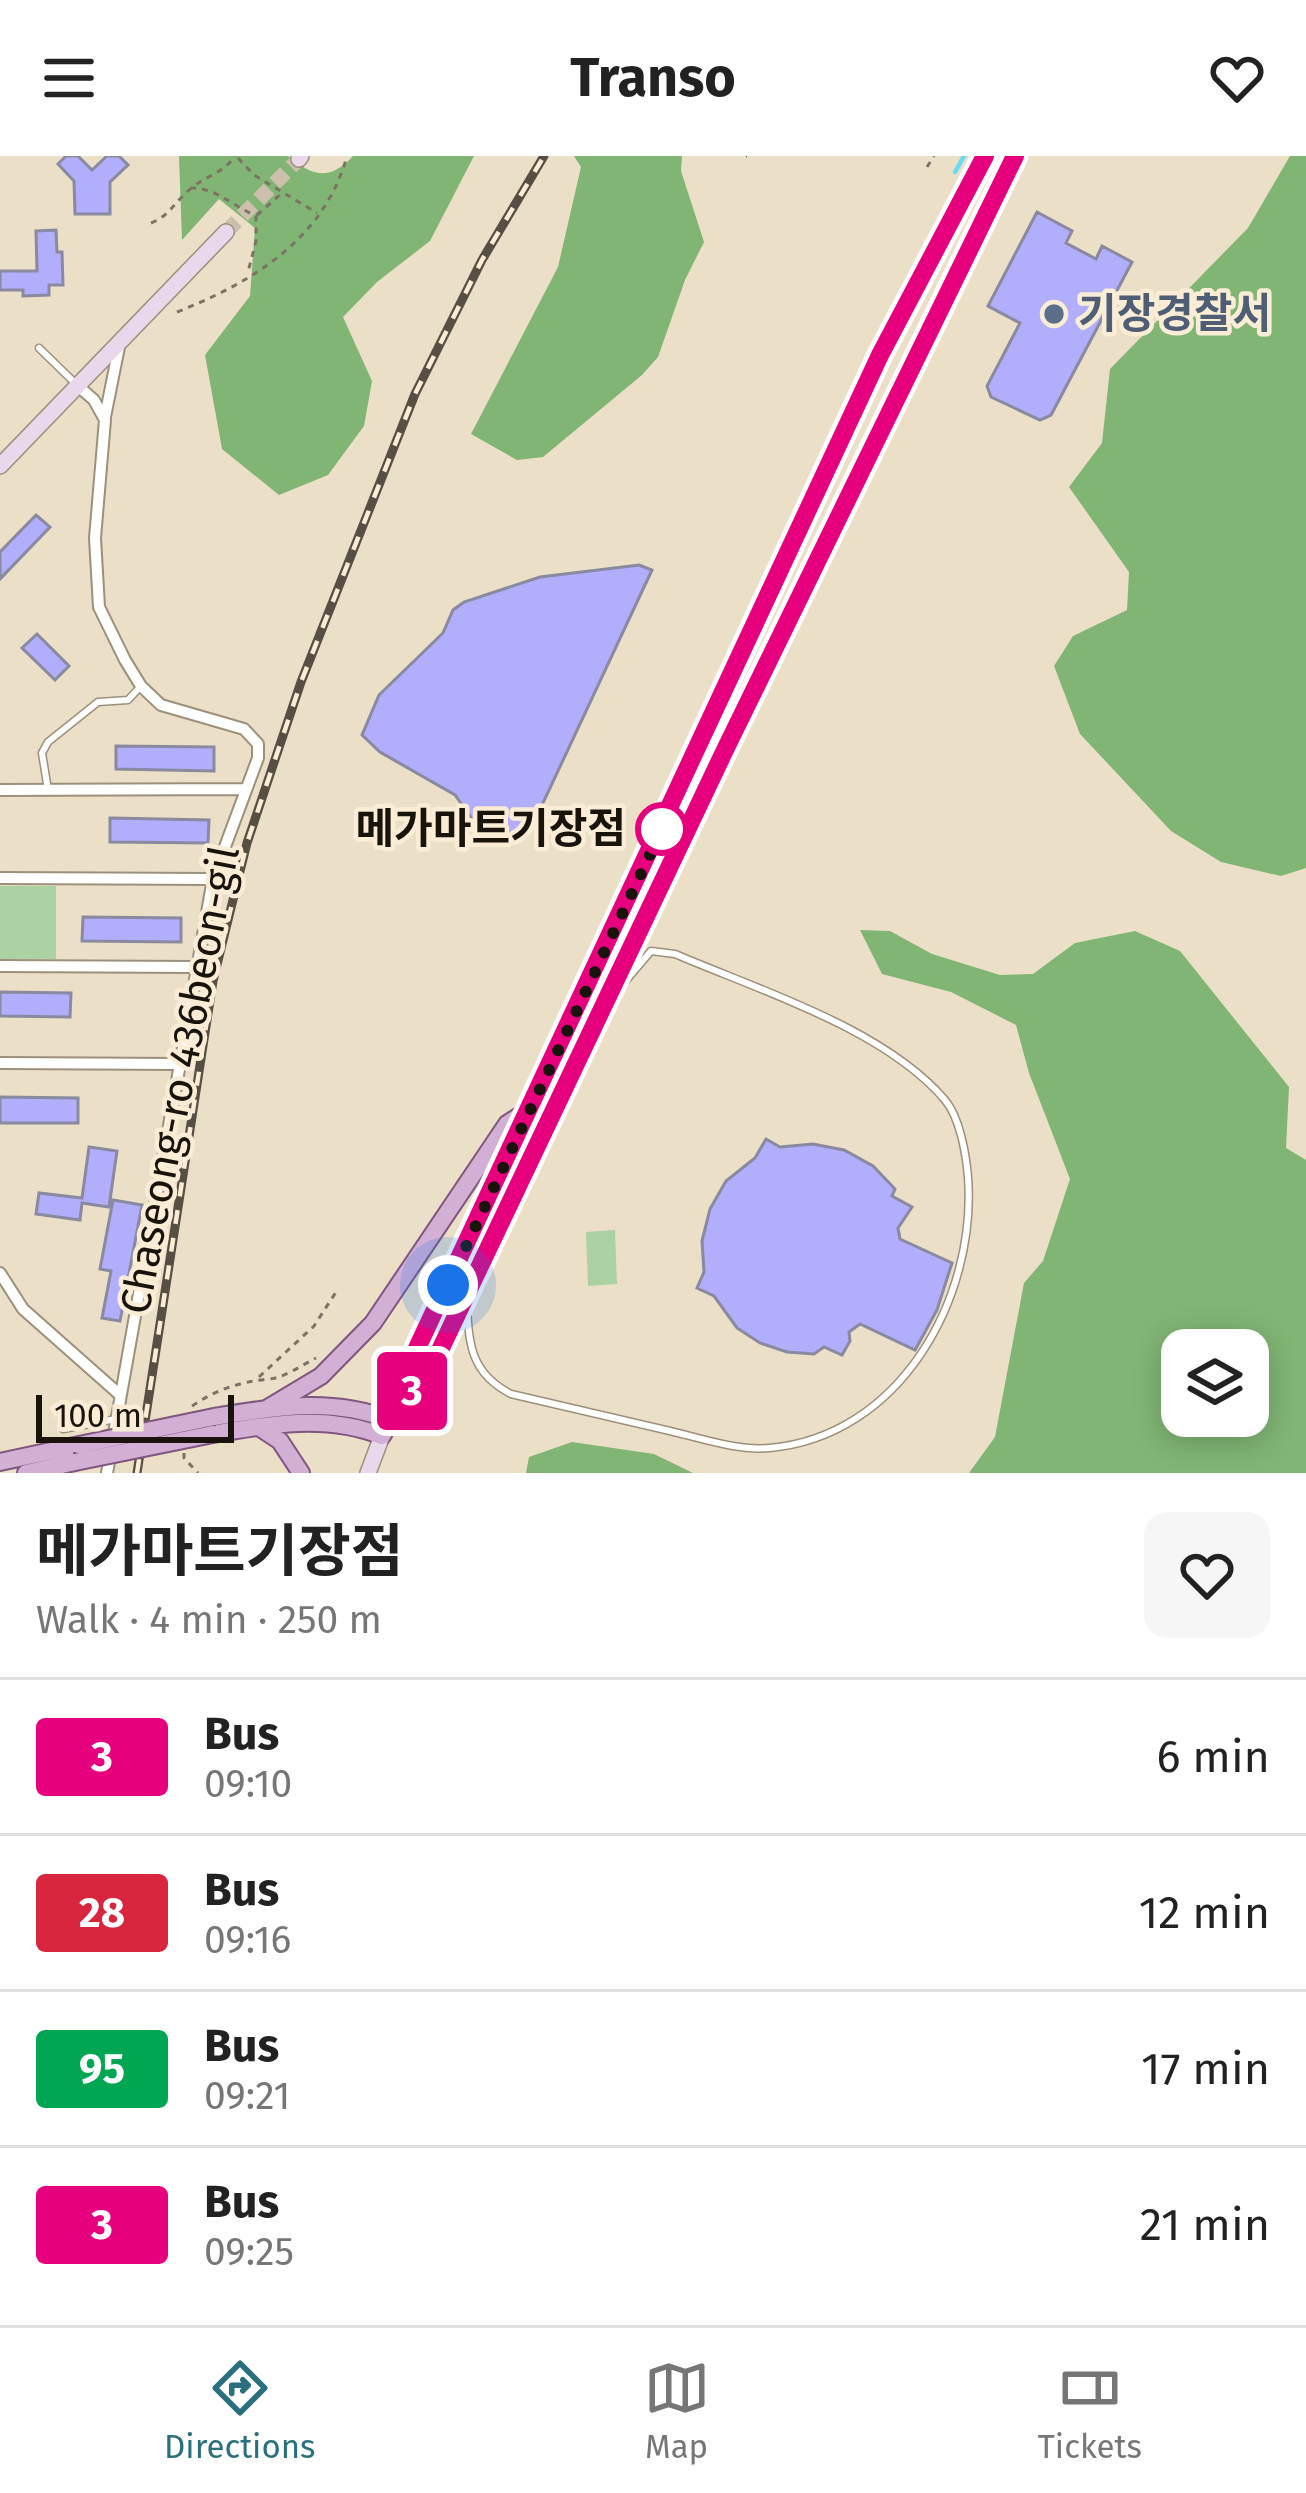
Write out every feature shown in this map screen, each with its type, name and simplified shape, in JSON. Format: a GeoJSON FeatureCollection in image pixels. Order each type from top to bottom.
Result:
{"type":"FeatureCollection","features":[{"type":"Feature","properties":{"kind":"main road"},"geometry":{"type":"LineString","coordinates":[[406,1395],[405,1374],[880,355],[985,156]]}},
{"type":"Feature","properties":{"kind":"main road"},"geometry":{"type":"LineString","coordinates":[[368,1473],[406,1395],[423,1386],[1015,156]]}},
{"type":"Feature","properties":{"kind":"main road"},"geometry":{"type":"LineString","coordinates":[[0,466],[226,232]]}},
{"type":"Feature","properties":{"kind":"main road"},"geometry":{"type":"LineString","coordinates":[[262,1418],[321,1376],[373,1323],[507,1124],[530,1109]]}},
{"type":"Feature","properties":{"kind":"main road"},"geometry":{"type":"LineString","coordinates":[[0,1462],[77,1454],[338,1405],[386,1428]]}},
{"type":"Feature","properties":{"kind":"main road"},"geometry":{"type":"LineString","coordinates":[[262,1418],[301,1473]]}},
{"type":"Feature","properties":{"kind":"main road"},"geometry":{"type":"LineString","coordinates":[[26,1473],[77,1454]]}},
{"type":"Feature","properties":{"kind":"street"},"geometry":{"type":"LineString","coordinates":[[121,339],[105,420],[95,538],[99,607],[142,686],[160,705],[244,730],[258,743],[258,758],[245,789]]}},
{"type":"Feature","properties":{"kind":"street"},"geometry":{"type":"LineString","coordinates":[[78,386],[94,400],[105,420]]}},
{"type":"Feature","properties":{"kind":"street","name":"Chaseong-ro 436beon-gil"},"geometry":{"type":"LineString","coordinates":[[0,790],[245,789],[213,879],[107,1473]]}},
{"type":"Feature","properties":{"kind":"street"},"geometry":{"type":"LineString","coordinates":[[0,878],[213,879]]}},
{"type":"Feature","properties":{"kind":"street"},"geometry":{"type":"LineString","coordinates":[[0,966],[196,967]]}},
{"type":"Feature","properties":{"kind":"street"},"geometry":{"type":"LineString","coordinates":[[0,1063],[178,1064]]}},
{"type":"Feature","properties":{"kind":"street"},"geometry":{"type":"LineString","coordinates":[[0,1273],[23,1309],[119,1394]]}},
{"type":"Feature","properties":{"kind":"lane"},"geometry":{"type":"LineString","coordinates":[[39,348],[78,386]]}},
{"type":"Feature","properties":{"kind":"lane"},"geometry":{"type":"LineString","coordinates":[[48,790],[42,753],[48,742],[98,702],[128,700],[142,686]]}},
{"type":"Feature","properties":{"kind":"lane"},"geometry":{"type":"LineString","coordinates":[[467,1289],[468,1344],[477,1366],[491,1383],[511,1394],[766,1449],[826,1436],[873,1406],[911,1370],[941,1322],[961,1271],[971,1217],[967,1157],[949,1103],[879,1046],[675,954],[652,951],[601,1010]]}},
{"type":"Feature","properties":{"kind":"lane"},"geometry":{"type":"LineString","coordinates":[[63,1429],[116,1418]]}},
{"type":"Feature","properties":{"kind":"path"},"geometry":{"type":"LineString","coordinates":[[178,312],[229,292],[286,254],[320,214],[340,181],[347,156]]}},
{"type":"Feature","properties":{"kind":"path"},"geometry":{"type":"LineString","coordinates":[[927,166],[934,156]]}},
{"type":"Feature","properties":{"kind":"path"},"geometry":{"type":"LineString","coordinates":[[151,223],[164,218],[190,188],[221,173],[236,157],[292,202],[320,214]]}},
{"type":"Feature","properties":{"kind":"path"},"geometry":{"type":"LineString","coordinates":[[190,188],[209,188],[256,217]]}},
{"type":"Feature","properties":{"kind":"path"},"geometry":{"type":"LineString","coordinates":[[247,277],[256,217],[266,203],[283,193]]}},
{"type":"Feature","properties":{"kind":"path"},"geometry":{"type":"LineString","coordinates":[[257,1378],[314,1326],[338,1289]]}},
{"type":"Feature","properties":{"kind":"path"},"geometry":{"type":"LineString","coordinates":[[184,1411],[230,1385],[257,1378],[272,1380],[327,1351]]}},
{"type":"Feature","properties":{"kind":"path"},"geometry":{"type":"LineString","coordinates":[[184,1435],[184,1458],[198,1473]]}},
{"type":"Feature","properties":{"kind":"green space"},"geometry":{"type":"Polygon","coordinates":[[[179,156],[288,156],[313,172],[329,173],[353,156],[474,156],[430,241],[377,282],[343,317],[372,381],[364,426],[328,475],[279,495],[222,449],[205,355],[250,296],[255,228],[219,199],[182,240],[179,156]]]}},
{"type":"Feature","properties":{"kind":"green space"},"geometry":{"type":"Polygon","coordinates":[[[574,156],[682,156],[681,171],[704,242],[658,357],[543,457],[517,460],[471,434],[558,267],[581,167],[574,156]]]}},
{"type":"Feature","properties":{"kind":"green space"},"geometry":{"type":"Polygon","coordinates":[[[1290,156],[1306,156],[1306,868],[1281,876],[1221,862],[1171,831],[1080,734],[1054,666],[1073,636],[1127,610],[1129,572],[1069,487],[1102,443],[1110,369],[1248,228],[1290,156]]]}},
{"type":"Feature","properties":{"kind":"green space"},"geometry":{"type":"Polygon","coordinates":[[[0,886],[56,886],[56,959],[0,959],[0,886]]]}},
{"type":"Feature","properties":{"kind":"green space"},"geometry":{"type":"Polygon","coordinates":[[[860,930],[890,931],[932,954],[1000,975],[1033,974],[1075,943],[1135,931],[1180,951],[1289,1087],[1286,1148],[1306,1160],[1306,1473],[969,1473],[995,1437],[1024,1283],[1043,1261],[1070,1179],[1029,1073],[1016,1025],[951,992],[882,974],[860,930]]]}},
{"type":"Feature","properties":{"kind":"green space"},"geometry":{"type":"Polygon","coordinates":[[[615,1230],[617,1284],[588,1286],[586,1232],[615,1230]]]}},
{"type":"Feature","properties":{"kind":"green space"},"geometry":{"type":"Polygon","coordinates":[[[572,1442],[654,1454],[693,1473],[526,1473],[529,1457],[572,1442]]]}},
{"type":"Feature","properties":{"kind":"building"},"geometry":{"type":"Polygon","coordinates":[[[66,156],[78,156],[92,170],[107,156],[119,156],[128,165],[110,182],[110,214],[75,214],[74,181],[58,164],[66,156]]]}},
{"type":"Feature","properties":{"kind":"building","name":"기장경찰서"},"geometry":{"type":"Polygon","coordinates":[[[1037,212],[1072,231],[1066,243],[1096,259],[1102,246],[1132,262],[1051,415],[1040,420],[991,397],[987,386],[1020,323],[988,306],[1037,212]]]}},
{"type":"Feature","properties":{"kind":"building"},"geometry":{"type":"Polygon","coordinates":[[[56,230],[63,285],[49,285],[49,295],[23,296],[23,290],[0,290],[0,271],[37,271],[36,231],[56,230]]]}},
{"type":"Feature","properties":{"kind":"building"},"geometry":{"type":"Polygon","coordinates":[[[36,515],[50,527],[0,579],[0,552],[36,515]]]}},
{"type":"Feature","properties":{"kind":"building"},"geometry":{"type":"Polygon","coordinates":[[[639,565],[652,570],[536,818],[522,833],[472,819],[455,795],[380,752],[362,735],[379,695],[443,633],[453,610],[464,602],[540,577],[639,565]]]}},
{"type":"Feature","properties":{"kind":"building"},"geometry":{"type":"Polygon","coordinates":[[[37,634],[69,666],[55,680],[22,648],[37,634]]]}},
{"type":"Feature","properties":{"kind":"building"},"geometry":{"type":"Polygon","coordinates":[[[116,746],[214,747],[214,771],[116,769],[116,746]]]}},
{"type":"Feature","properties":{"kind":"building"},"geometry":{"type":"Polygon","coordinates":[[[110,818],[209,820],[208,843],[110,842],[110,818]]]}},
{"type":"Feature","properties":{"kind":"building"},"geometry":{"type":"Polygon","coordinates":[[[83,917],[181,918],[181,942],[82,941],[83,917]]]}},
{"type":"Feature","properties":{"kind":"building"},"geometry":{"type":"Polygon","coordinates":[[[0,992],[71,993],[70,1017],[0,1016],[0,992]]]}},
{"type":"Feature","properties":{"kind":"building"},"geometry":{"type":"Polygon","coordinates":[[[0,1097],[78,1098],[78,1123],[0,1123],[0,1097]]]}},
{"type":"Feature","properties":{"kind":"building"},"geometry":{"type":"Polygon","coordinates":[[[766,1139],[780,1147],[813,1144],[844,1150],[873,1166],[895,1189],[892,1196],[912,1207],[898,1228],[900,1239],[952,1263],[937,1310],[915,1350],[860,1324],[849,1332],[842,1355],[824,1347],[814,1354],[787,1352],[737,1328],[714,1296],[697,1288],[704,1272],[702,1241],[710,1209],[726,1181],[755,1158],[766,1139]]]}},
{"type":"Feature","properties":{"kind":"building"},"geometry":{"type":"Polygon","coordinates":[[[89,1147],[117,1151],[109,1207],[82,1203],[80,1220],[36,1214],[39,1193],[82,1198],[89,1147]]]}},
{"type":"Feature","properties":{"kind":"building"},"geometry":{"type":"Polygon","coordinates":[[[113,1200],[142,1205],[120,1321],[102,1318],[111,1271],[100,1269],[113,1200]]]}},
{"type":"Feature","properties":{"kind":"waterway"},"geometry":{"type":"LineString","coordinates":[[955,172],[964,156]]}},
{"type":"Feature","properties":{"kind":"tunnel"},"geometry":{"type":"LineString","coordinates":[[226,232],[299,159]]}},
{"type":"Feature","properties":{"kind":"railway"},"geometry":{"type":"LineString","coordinates":[[137,1473],[213,981],[247,843],[301,682],[415,394],[482,260],[544,156]]}},
{"type":"Feature","properties":{"kind":"bus line","name":"3"},"geometry":{"type":"LineString","coordinates":[[985,156],[880,355],[405,1374],[406,1395],[423,1386],[724,752],[1015,156]]}},
{"type":"Feature","properties":{"kind":"place","name":"기장경찰서"},"geometry":{"type":"Point","coordinates":[1054,314]}},
{"type":"Feature","properties":{"kind":"place","name":"메가마트기장점"},"geometry":{"type":"Point","coordinates":[662,829]}},
{"type":"Feature","properties":{"kind":"route"},"geometry":{"type":"LineString","coordinates":[[448,1285],[662,829]]}}]}
